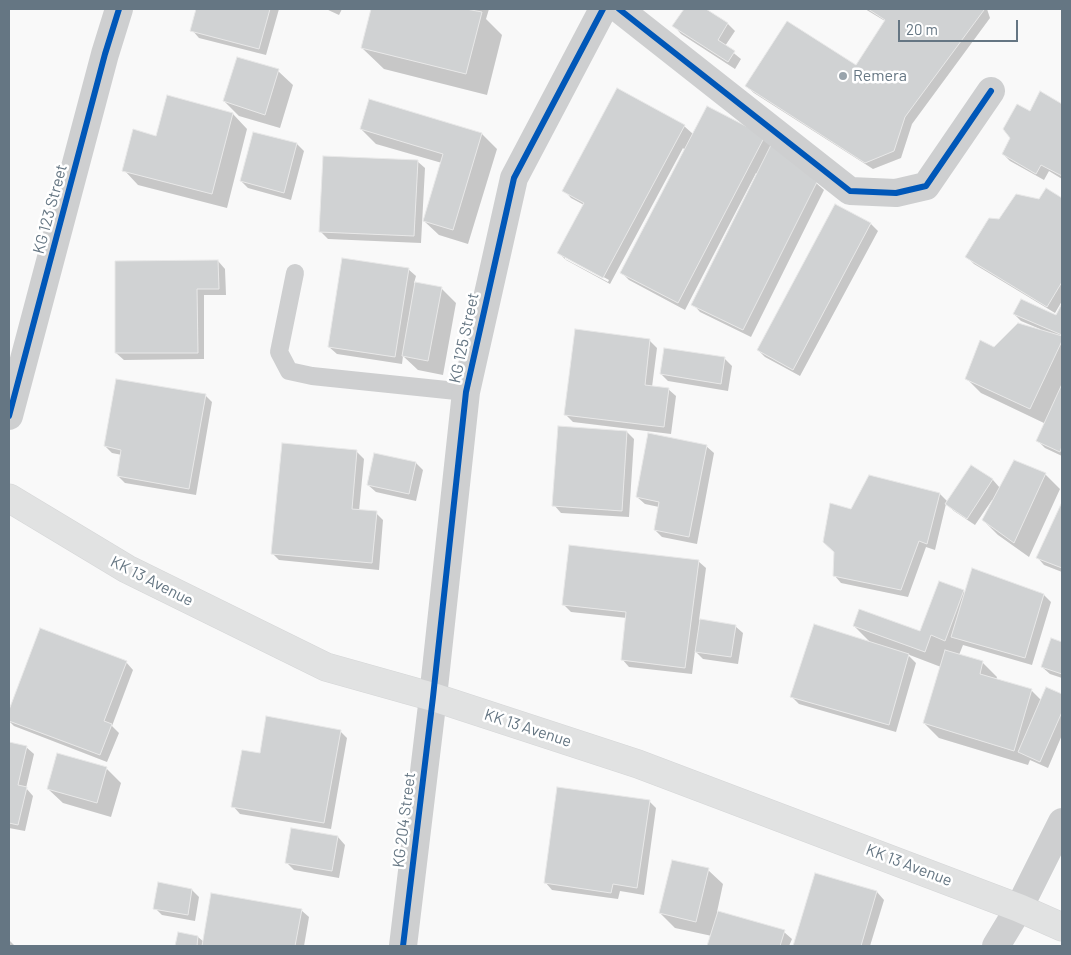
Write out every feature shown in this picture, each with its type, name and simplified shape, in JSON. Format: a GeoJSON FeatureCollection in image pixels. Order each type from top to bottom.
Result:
{"type":"FeatureCollection","features":[{"type":"Feature","properties":{"kind":"main road","name":"KK 13 Avenue"},"geometry":{"type":"LineString","coordinates":[[9,498],[127,569],[326,667],[432,697],[638,764],[1018,908],[1062,927]]}},
{"type":"Feature","properties":{"kind":"street","name":"KG 123 Street"},"geometry":{"type":"LineString","coordinates":[[9,416],[105,54],[119,9]]}},
{"type":"Feature","properties":{"kind":"street","name":"KG 125 Street"},"geometry":{"type":"LineString","coordinates":[[432,697],[466,392],[514,178],[603,9]]}},
{"type":"Feature","properties":{"kind":"street"},"geometry":{"type":"LineString","coordinates":[[619,9],[850,191],[896,193],[926,186],[991,90]]}},
{"type":"Feature","properties":{"kind":"street","name":"KG 204 Street"},"geometry":{"type":"LineString","coordinates":[[403,946],[432,697]]}},
{"type":"Feature","properties":{"kind":"street"},"geometry":{"type":"LineString","coordinates":[[996,946],[1018,908],[1062,822]]}},
{"type":"Feature","properties":{"kind":"lane"},"geometry":{"type":"LineString","coordinates":[[295,273],[279,352],[289,371],[312,376],[466,392]]}},
{"type":"Feature","properties":{"kind":"building"},"geometry":{"type":"Polygon","coordinates":[[[196,9],[270,9],[259,49],[190,31],[196,9]]]}},
{"type":"Feature","properties":{"kind":"building"},"geometry":{"type":"Polygon","coordinates":[[[371,9],[466,9],[482,12],[466,74],[361,48],[371,9]]]}},
{"type":"Feature","properties":{"kind":"building"},"geometry":{"type":"Polygon","coordinates":[[[684,9],[706,9],[728,23],[718,40],[735,51],[728,62],[672,26],[684,9]]]}},
{"type":"Feature","properties":{"kind":"building","name":"Remera"},"geometry":{"type":"Polygon","coordinates":[[[868,9],[984,10],[905,117],[894,151],[865,163],[745,86],[787,21],[856,65],[885,20],[868,9]]]}},
{"type":"Feature","properties":{"kind":"building"},"geometry":{"type":"Polygon","coordinates":[[[237,57],[279,69],[265,115],[223,101],[237,57]]]}},
{"type":"Feature","properties":{"kind":"building"},"geometry":{"type":"Polygon","coordinates":[[[617,88],[685,125],[603,278],[557,253],[584,203],[562,191],[617,88]]]}},
{"type":"Feature","properties":{"kind":"building"},"geometry":{"type":"Polygon","coordinates":[[[1040,91],[1062,104],[1062,176],[1041,165],[1036,174],[1002,154],[1010,138],[1003,129],[1017,104],[1030,111],[1040,91]]]}},
{"type":"Feature","properties":{"kind":"building"},"geometry":{"type":"Polygon","coordinates":[[[167,95],[233,113],[212,194],[122,171],[133,129],[156,136],[167,95]]]}},
{"type":"Feature","properties":{"kind":"building"},"geometry":{"type":"Polygon","coordinates":[[[369,99],[482,133],[453,230],[423,221],[443,154],[360,129],[369,99]]]}},
{"type":"Feature","properties":{"kind":"building"},"geometry":{"type":"Polygon","coordinates":[[[707,106],[765,136],[678,303],[620,273],[707,106]]]}},
{"type":"Feature","properties":{"kind":"building"},"geometry":{"type":"Polygon","coordinates":[[[253,132],[297,143],[284,193],[240,181],[253,132]]]}},
{"type":"Feature","properties":{"kind":"building"},"geometry":{"type":"Polygon","coordinates":[[[772,143],[817,182],[743,330],[691,305],[772,143]]]}},
{"type":"Feature","properties":{"kind":"building"},"geometry":{"type":"Polygon","coordinates":[[[323,156],[418,160],[414,236],[319,232],[323,156]]]}},
{"type":"Feature","properties":{"kind":"building"},"geometry":{"type":"Polygon","coordinates":[[[1046,188],[1062,198],[1062,282],[1047,307],[965,257],[989,218],[999,219],[1016,194],[1039,199],[1046,188]]]}},
{"type":"Feature","properties":{"kind":"building"},"geometry":{"type":"Polygon","coordinates":[[[835,204],[871,223],[793,370],[757,350],[835,204]]]}},
{"type":"Feature","properties":{"kind":"building"},"geometry":{"type":"Polygon","coordinates":[[[342,258],[409,268],[395,357],[328,347],[342,258]]]}},
{"type":"Feature","properties":{"kind":"building"},"geometry":{"type":"Polygon","coordinates":[[[218,260],[219,289],[197,289],[198,353],[115,353],[115,261],[218,260]]]}},
{"type":"Feature","properties":{"kind":"building"},"geometry":{"type":"Polygon","coordinates":[[[415,282],[442,287],[428,361],[402,356],[415,282]]]}},
{"type":"Feature","properties":{"kind":"building"},"geometry":{"type":"Polygon","coordinates":[[[1021,299],[1056,315],[1062,303],[1062,335],[1013,314],[1021,299]]]}},
{"type":"Feature","properties":{"kind":"building"},"geometry":{"type":"Polygon","coordinates":[[[1018,323],[1062,336],[1062,341],[1030,409],[965,379],[980,340],[994,347],[1018,323]]]}},
{"type":"Feature","properties":{"kind":"building"},"geometry":{"type":"Polygon","coordinates":[[[575,329],[650,339],[645,385],[669,388],[664,427],[564,415],[575,329]]]}},
{"type":"Feature","properties":{"kind":"building"},"geometry":{"type":"Polygon","coordinates":[[[664,348],[725,357],[721,384],[660,374],[664,348]]]}},
{"type":"Feature","properties":{"kind":"building"},"geometry":{"type":"Polygon","coordinates":[[[116,379],[206,394],[189,489],[117,476],[121,450],[104,446],[116,379]]]}},
{"type":"Feature","properties":{"kind":"building"},"geometry":{"type":"Polygon","coordinates":[[[1062,384],[1062,446],[1060,452],[1036,441],[1062,384]]]}},
{"type":"Feature","properties":{"kind":"building"},"geometry":{"type":"Polygon","coordinates":[[[558,426],[627,431],[622,511],[552,506],[558,426]]]}},
{"type":"Feature","properties":{"kind":"building"},"geometry":{"type":"Polygon","coordinates":[[[648,433],[707,445],[689,537],[654,530],[659,502],[636,497],[648,433]]]}},
{"type":"Feature","properties":{"kind":"building"},"geometry":{"type":"Polygon","coordinates":[[[282,443],[357,450],[352,509],[377,511],[372,563],[271,554],[282,443]]]}},
{"type":"Feature","properties":{"kind":"building"},"geometry":{"type":"Polygon","coordinates":[[[374,453],[416,462],[409,494],[367,485],[374,453]]]}},
{"type":"Feature","properties":{"kind":"building"},"geometry":{"type":"Polygon","coordinates":[[[1014,460],[1046,473],[1014,543],[982,520],[1014,460]]]}},
{"type":"Feature","properties":{"kind":"building"},"geometry":{"type":"Polygon","coordinates":[[[971,465],[993,479],[967,519],[945,504],[971,465]]]}},
{"type":"Feature","properties":{"kind":"building"},"geometry":{"type":"Polygon","coordinates":[[[869,475],[940,493],[927,544],[919,541],[901,590],[833,576],[834,552],[823,542],[830,503],[851,509],[869,475]]]}},
{"type":"Feature","properties":{"kind":"building"},"geometry":{"type":"Polygon","coordinates":[[[1062,502],[1062,568],[1036,558],[1062,502]]]}},
{"type":"Feature","properties":{"kind":"building"},"geometry":{"type":"Polygon","coordinates":[[[569,545],[699,560],[685,668],[621,660],[626,612],[562,605],[569,545]]]}},
{"type":"Feature","properties":{"kind":"building"},"geometry":{"type":"Polygon","coordinates":[[[972,568],[1044,594],[1025,658],[951,637],[972,568]]]}},
{"type":"Feature","properties":{"kind":"building"},"geometry":{"type":"Polygon","coordinates":[[[939,581],[964,590],[945,641],[931,635],[925,652],[853,626],[859,609],[920,631],[939,581]]]}},
{"type":"Feature","properties":{"kind":"building"},"geometry":{"type":"Polygon","coordinates":[[[700,619],[736,625],[731,657],[695,652],[700,619]]]}},
{"type":"Feature","properties":{"kind":"building"},"geometry":{"type":"Polygon","coordinates":[[[814,624],[909,654],[889,725],[790,697],[814,624]]]}},
{"type":"Feature","properties":{"kind":"building"},"geometry":{"type":"Polygon","coordinates":[[[40,628],[127,661],[104,721],[112,724],[100,755],[9,721],[9,710],[40,628]]]}},
{"type":"Feature","properties":{"kind":"building"},"geometry":{"type":"Polygon","coordinates":[[[1051,638],[1062,642],[1062,674],[1041,667],[1051,638]]]}},
{"type":"Feature","properties":{"kind":"building"},"geometry":{"type":"Polygon","coordinates":[[[945,650],[983,661],[980,674],[1032,689],[1014,751],[923,723],[945,650]]]}},
{"type":"Feature","properties":{"kind":"building"},"geometry":{"type":"Polygon","coordinates":[[[1046,687],[1062,694],[1062,712],[1040,762],[1018,752],[1046,687]]]}},
{"type":"Feature","properties":{"kind":"building"},"geometry":{"type":"Polygon","coordinates":[[[266,716],[341,730],[324,823],[231,807],[242,750],[260,753],[266,716]]]}},
{"type":"Feature","properties":{"kind":"building"},"geometry":{"type":"Polygon","coordinates":[[[9,742],[27,746],[18,785],[27,787],[18,825],[9,823],[9,742]]]}},
{"type":"Feature","properties":{"kind":"building"},"geometry":{"type":"Polygon","coordinates":[[[57,753],[107,767],[97,803],[47,789],[57,753]]]}},
{"type":"Feature","properties":{"kind":"building"},"geometry":{"type":"Polygon","coordinates":[[[557,787],[650,800],[637,888],[613,884],[611,893],[544,883],[557,787]]]}},
{"type":"Feature","properties":{"kind":"building"},"geometry":{"type":"Polygon","coordinates":[[[291,828],[338,836],[332,871],[285,863],[291,828]]]}},
{"type":"Feature","properties":{"kind":"building"},"geometry":{"type":"Polygon","coordinates":[[[672,860],[709,868],[696,922],[659,913],[672,860]]]}},
{"type":"Feature","properties":{"kind":"building"},"geometry":{"type":"Polygon","coordinates":[[[815,873],[877,891],[861,946],[793,946],[815,873]]]}},
{"type":"Feature","properties":{"kind":"building"},"geometry":{"type":"Polygon","coordinates":[[[158,882],[192,889],[188,915],[153,909],[158,882]]]}},
{"type":"Feature","properties":{"kind":"building"},"geometry":{"type":"Polygon","coordinates":[[[211,893],[302,909],[295,946],[202,946],[211,893]]]}},
{"type":"Feature","properties":{"kind":"building"},"geometry":{"type":"Polygon","coordinates":[[[718,911],[785,930],[780,946],[707,946],[718,911]]]}},
{"type":"Feature","properties":{"kind":"building"},"geometry":{"type":"Polygon","coordinates":[[[178,932],[198,936],[197,946],[175,946],[178,932]]]}},
{"type":"Feature","properties":{"kind":"cycle path"},"geometry":{"type":"LineString","coordinates":[[9,416],[105,54],[119,9]]}},
{"type":"Feature","properties":{"kind":"cycle path"},"geometry":{"type":"LineString","coordinates":[[403,946],[433,697],[466,392],[514,178],[603,9]]}},
{"type":"Feature","properties":{"kind":"cycle path"},"geometry":{"type":"LineString","coordinates":[[619,9],[850,191],[896,193],[926,186],[991,91]]}},
{"type":"Feature","properties":{"kind":"place","name":"Remera"},"geometry":{"type":"Point","coordinates":[843,76]}}]}
